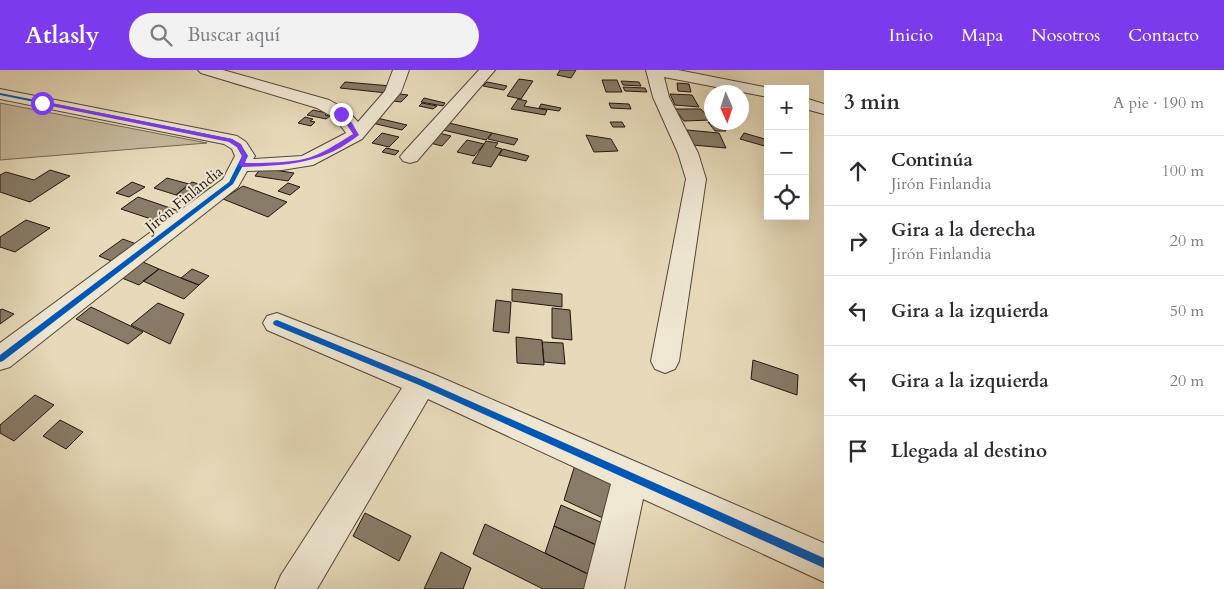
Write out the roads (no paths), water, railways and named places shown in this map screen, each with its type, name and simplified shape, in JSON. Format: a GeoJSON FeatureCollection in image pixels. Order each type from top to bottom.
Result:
{"type":"FeatureCollection","features":[{"type":"Feature","properties":{"kind":"street"},"geometry":{"type":"LineString","coordinates":[[206,70],[323,104],[341,114],[350,124],[356,135]]}},
{"type":"Feature","properties":{"kind":"street"},"geometry":{"type":"LineString","coordinates":[[242,165],[306,161],[356,135],[393,92],[401,70]]}},
{"type":"Feature","properties":{"kind":"street"},"geometry":{"type":"LineString","coordinates":[[410,157],[487,70]]}},
{"type":"Feature","properties":{"kind":"street"},"geometry":{"type":"LineString","coordinates":[[665,361],[696,179],[688,153],[661,97],[654,70],[764,91]]}},
{"type":"Feature","properties":{"kind":"street","name":"Jirón Finlandia"},"geometry":{"type":"LineString","coordinates":[[0,94],[230,140],[239,146],[245,156],[231,183],[0,359]]}},
{"type":"Feature","properties":{"kind":"street"},"geometry":{"type":"LineString","coordinates":[[809,104],[824,108]]}},
{"type":"Feature","properties":{"kind":"street"},"geometry":{"type":"LineString","coordinates":[[277,323],[422,383],[630,478],[824,563]]}},
{"type":"Feature","properties":{"kind":"street"},"geometry":{"type":"LineString","coordinates":[[295,589],[422,383]]}},
{"type":"Feature","properties":{"kind":"street"},"geometry":{"type":"LineString","coordinates":[[604,589],[630,478]]}}]}
